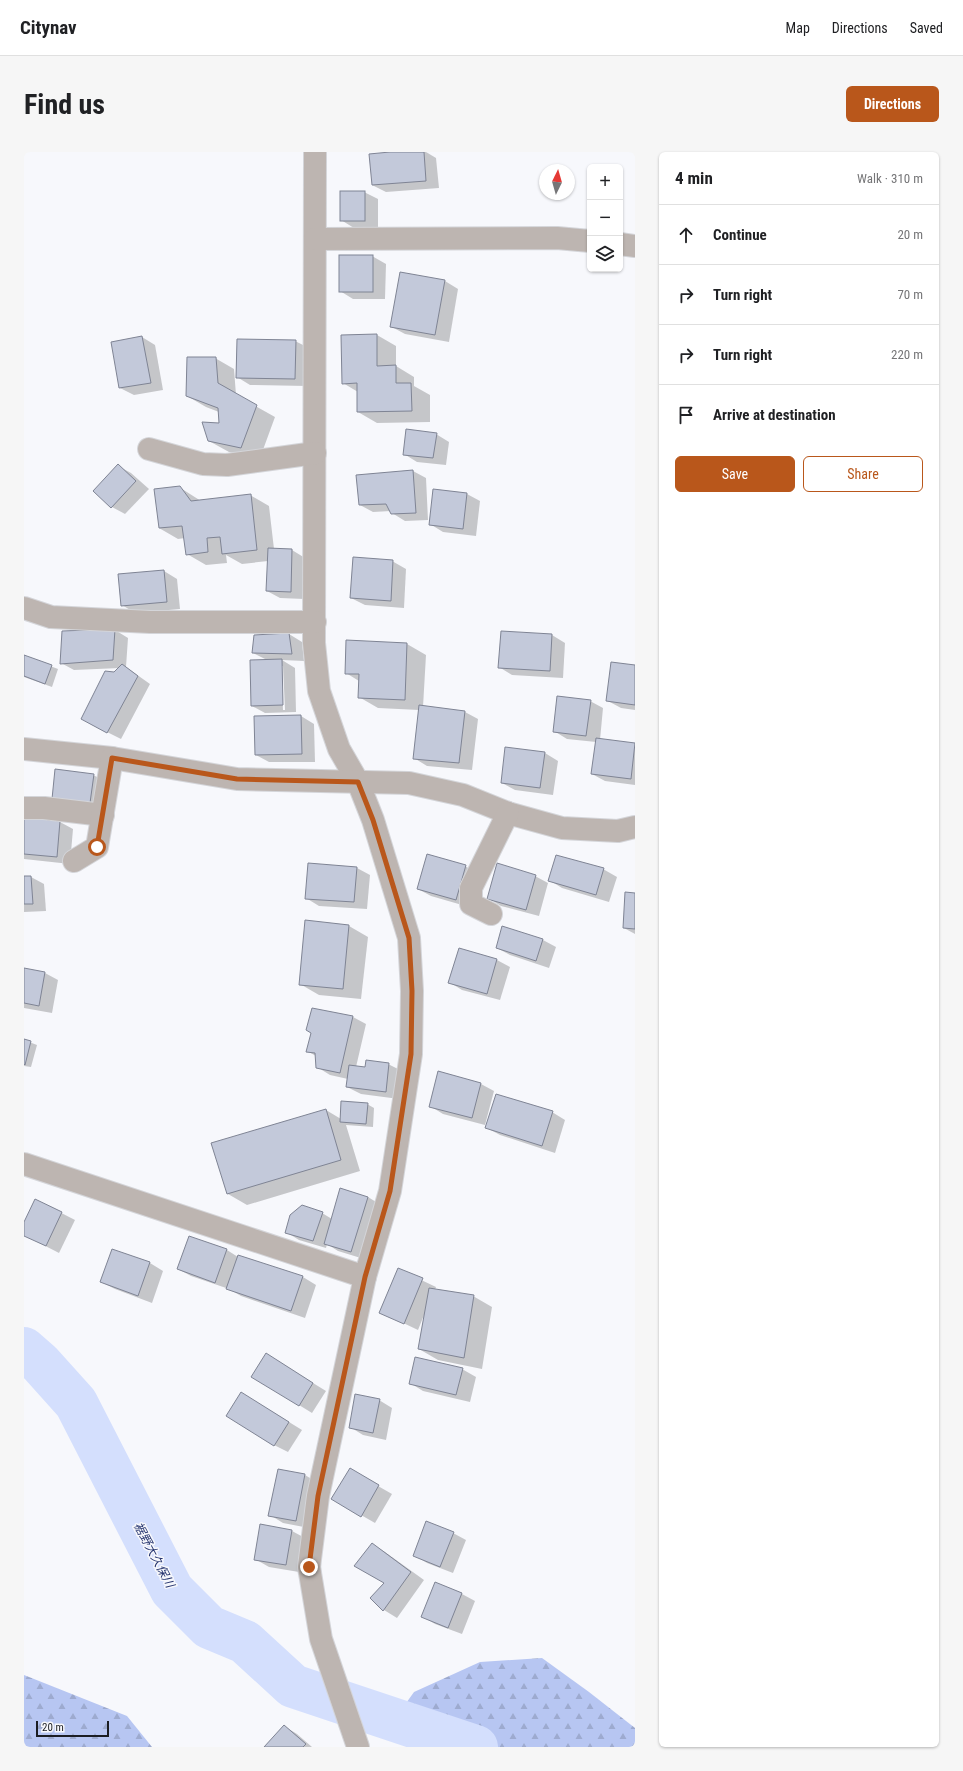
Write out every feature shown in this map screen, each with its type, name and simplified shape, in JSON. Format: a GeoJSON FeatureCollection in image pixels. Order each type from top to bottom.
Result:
{"type":"FeatureCollection","features":[{"type":"Feature","properties":{"kind":"street"},"geometry":{"type":"LineString","coordinates":[[315,152],[314,644],[319,691],[339,749],[358,782],[385,858],[409,938],[412,991],[411,1054],[390,1191],[365,1277],[318,1496],[309,1567],[321,1639],[355,1740]]}},
{"type":"Feature","properties":{"kind":"street"},"geometry":{"type":"LineString","coordinates":[[315,239],[557,238],[587,241]]}},
{"type":"Feature","properties":{"kind":"street"},"geometry":{"type":"LineString","coordinates":[[623,244],[635,246]]}},
{"type":"Feature","properties":{"kind":"street"},"geometry":{"type":"LineString","coordinates":[[149,449],[204,464],[227,465],[315,453]]}},
{"type":"Feature","properties":{"kind":"street"},"geometry":{"type":"LineString","coordinates":[[24,608],[51,617],[150,622],[315,622]]}},
{"type":"Feature","properties":{"kind":"street"},"geometry":{"type":"LineString","coordinates":[[24,748],[112,758],[237,779],[409,783],[463,795],[508,813],[562,828],[618,830],[635,827]]}},
{"type":"Feature","properties":{"kind":"street"},"geometry":{"type":"LineString","coordinates":[[74,861],[97,847],[112,758]]}},
{"type":"Feature","properties":{"kind":"street"},"geometry":{"type":"LineString","coordinates":[[24,808],[44,808],[103,816]]}},
{"type":"Feature","properties":{"kind":"street"},"geometry":{"type":"LineString","coordinates":[[491,914],[471,904],[471,888],[508,813]]}},
{"type":"Feature","properties":{"kind":"street"},"geometry":{"type":"LineString","coordinates":[[24,1164],[365,1277]]}},
{"type":"Feature","properties":{"kind":"green space"},"geometry":{"type":"Polygon","coordinates":[[[542,1658],[635,1728],[635,1747],[412,1747],[394,1720],[414,1692],[480,1662],[542,1658]]]}},
{"type":"Feature","properties":{"kind":"green space"},"geometry":{"type":"Polygon","coordinates":[[[24,1675],[127,1716],[152,1747],[24,1747],[24,1675]]]}},
{"type":"Feature","properties":{"kind":"building"},"geometry":{"type":"Polygon","coordinates":[[[390,152],[424,152],[426,181],[372,185],[369,154],[390,152]]]}},
{"type":"Feature","properties":{"kind":"building"},"geometry":{"type":"Polygon","coordinates":[[[340,191],[365,191],[365,221],[340,221],[340,191]]]}},
{"type":"Feature","properties":{"kind":"building"},"geometry":{"type":"Polygon","coordinates":[[[339,255],[373,255],[373,292],[339,292],[339,255]]]}},
{"type":"Feature","properties":{"kind":"building"},"geometry":{"type":"Polygon","coordinates":[[[400,272],[445,280],[435,335],[390,327],[400,272]]]}},
{"type":"Feature","properties":{"kind":"building"},"geometry":{"type":"Polygon","coordinates":[[[377,334],[377,366],[396,365],[396,383],[411,383],[412,411],[357,412],[357,383],[342,384],[341,335],[377,334]]]}},
{"type":"Feature","properties":{"kind":"building"},"geometry":{"type":"Polygon","coordinates":[[[142,336],[151,383],[119,388],[111,342],[142,336]]]}},
{"type":"Feature","properties":{"kind":"building"},"geometry":{"type":"Polygon","coordinates":[[[237,339],[296,340],[295,379],[236,378],[237,339]]]}},
{"type":"Feature","properties":{"kind":"building"},"geometry":{"type":"Polygon","coordinates":[[[187,357],[216,357],[218,383],[257,405],[241,448],[208,441],[202,422],[219,423],[218,408],[186,396],[187,357]]]}},
{"type":"Feature","properties":{"kind":"building"},"geometry":{"type":"Polygon","coordinates":[[[406,429],[437,433],[433,458],[403,455],[406,429]]]}},
{"type":"Feature","properties":{"kind":"building"},"geometry":{"type":"Polygon","coordinates":[[[118,464],[136,481],[111,508],[93,491],[118,464]]]}},
{"type":"Feature","properties":{"kind":"building"},"geometry":{"type":"Polygon","coordinates":[[[413,470],[416,513],[391,514],[386,504],[359,505],[356,475],[413,470]]]}},
{"type":"Feature","properties":{"kind":"building"},"geometry":{"type":"Polygon","coordinates":[[[180,486],[191,501],[251,494],[257,550],[222,554],[220,537],[207,538],[208,552],[186,555],[182,526],[159,528],[154,489],[180,486]]]}},
{"type":"Feature","properties":{"kind":"building"},"geometry":{"type":"Polygon","coordinates":[[[433,489],[467,493],[463,529],[429,525],[433,489]]]}},
{"type":"Feature","properties":{"kind":"building"},"geometry":{"type":"Polygon","coordinates":[[[268,548],[292,549],[291,592],[266,591],[268,548]]]}},
{"type":"Feature","properties":{"kind":"building"},"geometry":{"type":"Polygon","coordinates":[[[353,557],[393,560],[391,601],[350,598],[353,557]]]}},
{"type":"Feature","properties":{"kind":"building"},"geometry":{"type":"Polygon","coordinates":[[[164,570],[167,602],[121,606],[118,574],[164,570]]]}},
{"type":"Feature","properties":{"kind":"building"},"geometry":{"type":"Polygon","coordinates":[[[115,629],[113,660],[60,664],[62,631],[115,629]]]}},
{"type":"Feature","properties":{"kind":"building"},"geometry":{"type":"Polygon","coordinates":[[[501,631],[552,634],[550,671],[498,668],[501,631]]]}},
{"type":"Feature","properties":{"kind":"building"},"geometry":{"type":"Polygon","coordinates":[[[289,633],[292,654],[252,653],[254,635],[289,633]]]}},
{"type":"Feature","properties":{"kind":"building"},"geometry":{"type":"Polygon","coordinates":[[[346,640],[407,643],[405,700],[358,698],[359,674],[345,674],[346,640]]]}},
{"type":"Feature","properties":{"kind":"building"},"geometry":{"type":"Polygon","coordinates":[[[24,655],[52,665],[45,684],[24,676],[24,655]]]}},
{"type":"Feature","properties":{"kind":"building"},"geometry":{"type":"Polygon","coordinates":[[[282,659],[283,705],[251,706],[250,660],[282,659]]]}},
{"type":"Feature","properties":{"kind":"building"},"geometry":{"type":"Polygon","coordinates":[[[611,662],[635,665],[635,705],[606,701],[611,662]]]}},
{"type":"Feature","properties":{"kind":"building"},"geometry":{"type":"Polygon","coordinates":[[[122,664],[138,676],[107,733],[81,719],[105,671],[114,672],[122,664]]]}},
{"type":"Feature","properties":{"kind":"building"},"geometry":{"type":"Polygon","coordinates":[[[557,696],[591,700],[586,736],[553,732],[557,696]]]}},
{"type":"Feature","properties":{"kind":"building"},"geometry":{"type":"Polygon","coordinates":[[[419,705],[465,711],[459,763],[413,759],[419,705]]]}},
{"type":"Feature","properties":{"kind":"building"},"geometry":{"type":"Polygon","coordinates":[[[301,715],[302,754],[255,755],[254,716],[301,715]]]}},
{"type":"Feature","properties":{"kind":"building"},"geometry":{"type":"Polygon","coordinates":[[[596,738],[635,743],[631,779],[591,774],[596,738]]]}},
{"type":"Feature","properties":{"kind":"building"},"geometry":{"type":"Polygon","coordinates":[[[505,747],[545,752],[540,788],[501,783],[505,747]]]}},
{"type":"Feature","properties":{"kind":"building"},"geometry":{"type":"Polygon","coordinates":[[[55,769],[94,774],[90,803],[52,799],[55,769]]]}},
{"type":"Feature","properties":{"kind":"building"},"geometry":{"type":"Polygon","coordinates":[[[24,817],[60,821],[57,857],[24,854],[24,817]]]}},
{"type":"Feature","properties":{"kind":"building"},"geometry":{"type":"Polygon","coordinates":[[[427,854],[466,865],[456,900],[417,889],[427,854]]]}},
{"type":"Feature","properties":{"kind":"building"},"geometry":{"type":"Polygon","coordinates":[[[556,855],[604,868],[596,895],[548,881],[556,855]]]}},
{"type":"Feature","properties":{"kind":"building"},"geometry":{"type":"Polygon","coordinates":[[[308,863],[357,867],[354,902],[305,899],[308,863]]]}},
{"type":"Feature","properties":{"kind":"building"},"geometry":{"type":"Polygon","coordinates":[[[497,863],[536,875],[526,910],[487,899],[497,863]]]}},
{"type":"Feature","properties":{"kind":"building"},"geometry":{"type":"Polygon","coordinates":[[[24,876],[31,876],[33,904],[24,904],[24,876]]]}},
{"type":"Feature","properties":{"kind":"building"},"geometry":{"type":"Polygon","coordinates":[[[625,892],[635,893],[635,929],[623,928],[625,892]]]}},
{"type":"Feature","properties":{"kind":"building"},"geometry":{"type":"Polygon","coordinates":[[[305,920],[349,925],[343,989],[299,985],[305,920]]]}},
{"type":"Feature","properties":{"kind":"building"},"geometry":{"type":"Polygon","coordinates":[[[502,926],[543,939],[536,961],[496,948],[502,926]]]}},
{"type":"Feature","properties":{"kind":"building"},"geometry":{"type":"Polygon","coordinates":[[[459,948],[497,959],[487,994],[448,983],[459,948]]]}},
{"type":"Feature","properties":{"kind":"building"},"geometry":{"type":"Polygon","coordinates":[[[24,968],[45,972],[39,1006],[24,1003],[24,968]]]}},
{"type":"Feature","properties":{"kind":"building"},"geometry":{"type":"Polygon","coordinates":[[[312,1008],[353,1016],[340,1073],[316,1068],[315,1053],[306,1052],[311,1033],[306,1030],[312,1008]]]}},
{"type":"Feature","properties":{"kind":"building"},"geometry":{"type":"Polygon","coordinates":[[[24,1039],[31,1041],[25,1065],[24,1064],[24,1039]]]}},
{"type":"Feature","properties":{"kind":"building"},"geometry":{"type":"Polygon","coordinates":[[[366,1060],[389,1063],[386,1092],[346,1087],[349,1065],[365,1067],[366,1060]]]}},
{"type":"Feature","properties":{"kind":"building"},"geometry":{"type":"Polygon","coordinates":[[[438,1071],[481,1083],[472,1118],[429,1107],[438,1071]]]}},
{"type":"Feature","properties":{"kind":"building"},"geometry":{"type":"Polygon","coordinates":[[[496,1094],[553,1111],[542,1146],[485,1128],[496,1094]]]}},
{"type":"Feature","properties":{"kind":"building"},"geometry":{"type":"Polygon","coordinates":[[[341,1101],[368,1103],[366,1124],[340,1122],[341,1101]]]}},
{"type":"Feature","properties":{"kind":"building"},"geometry":{"type":"Polygon","coordinates":[[[326,1109],[341,1160],[227,1194],[211,1143],[326,1109]]]}},
{"type":"Feature","properties":{"kind":"building"},"geometry":{"type":"Polygon","coordinates":[[[340,1188],[368,1197],[351,1252],[324,1244],[340,1188]]]}},
{"type":"Feature","properties":{"kind":"building"},"geometry":{"type":"Polygon","coordinates":[[[35,1199],[62,1212],[46,1246],[24,1236],[24,1222],[35,1199]]]}},
{"type":"Feature","properties":{"kind":"building"},"geometry":{"type":"Polygon","coordinates":[[[302,1205],[323,1212],[313,1241],[285,1233],[290,1215],[302,1205]]]}},
{"type":"Feature","properties":{"kind":"building"},"geometry":{"type":"Polygon","coordinates":[[[189,1236],[227,1249],[215,1283],[177,1269],[189,1236]]]}},
{"type":"Feature","properties":{"kind":"building"},"geometry":{"type":"Polygon","coordinates":[[[112,1249],[150,1262],[138,1296],[100,1282],[112,1249]]]}},
{"type":"Feature","properties":{"kind":"building"},"geometry":{"type":"Polygon","coordinates":[[[238,1255],[303,1276],[291,1311],[226,1289],[238,1255]]]}},
{"type":"Feature","properties":{"kind":"building"},"geometry":{"type":"Polygon","coordinates":[[[398,1268],[423,1278],[404,1324],[379,1313],[398,1268]]]}},
{"type":"Feature","properties":{"kind":"building"},"geometry":{"type":"Polygon","coordinates":[[[429,1288],[474,1295],[464,1358],[418,1349],[429,1288]]]}},
{"type":"Feature","properties":{"kind":"building"},"geometry":{"type":"Polygon","coordinates":[[[266,1353],[313,1383],[299,1406],[251,1377],[266,1353]]]}},
{"type":"Feature","properties":{"kind":"building"},"geometry":{"type":"Polygon","coordinates":[[[415,1357],[463,1368],[456,1395],[409,1384],[415,1357]]]}},
{"type":"Feature","properties":{"kind":"building"},"geometry":{"type":"Polygon","coordinates":[[[241,1392],[289,1422],[274,1446],[226,1416],[241,1392]]]}},
{"type":"Feature","properties":{"kind":"building"},"geometry":{"type":"Polygon","coordinates":[[[355,1394],[380,1399],[373,1433],[349,1428],[355,1394]]]}},
{"type":"Feature","properties":{"kind":"building"},"geometry":{"type":"Polygon","coordinates":[[[350,1468],[379,1485],[361,1517],[331,1499],[350,1468]]]}},
{"type":"Feature","properties":{"kind":"building"},"geometry":{"type":"Polygon","coordinates":[[[278,1469],[305,1474],[296,1521],[268,1516],[278,1469]]]}},
{"type":"Feature","properties":{"kind":"building"},"geometry":{"type":"Polygon","coordinates":[[[426,1521],[454,1532],[440,1567],[413,1556],[426,1521]]]}},
{"type":"Feature","properties":{"kind":"building"},"geometry":{"type":"Polygon","coordinates":[[[260,1524],[292,1530],[286,1565],[254,1560],[260,1524]]]}},
{"type":"Feature","properties":{"kind":"building"},"geometry":{"type":"Polygon","coordinates":[[[372,1543],[411,1572],[383,1611],[370,1598],[384,1583],[354,1566],[372,1543]]]}},
{"type":"Feature","properties":{"kind":"building"},"geometry":{"type":"Polygon","coordinates":[[[435,1582],[462,1593],[448,1628],[421,1617],[435,1582]]]}},
{"type":"Feature","properties":{"kind":"building"},"geometry":{"type":"Polygon","coordinates":[[[284,1725],[306,1744],[303,1747],[264,1747],[284,1725]]]}},
{"type":"Feature","properties":{"kind":"waterway","name":"裾野大久保川"},"geometry":{"type":"LineString","coordinates":[[24,1349],[40,1363],[76,1403],[172,1590],[209,1627],[245,1642],[293,1686],[476,1747]]}},
{"type":"Feature","properties":{"kind":"route"},"geometry":{"type":"LineString","coordinates":[[97,847],[112,758],[237,779],[358,782],[373,820],[409,938],[412,991],[411,1054],[390,1191],[365,1277],[318,1496],[309,1567]]}}]}
